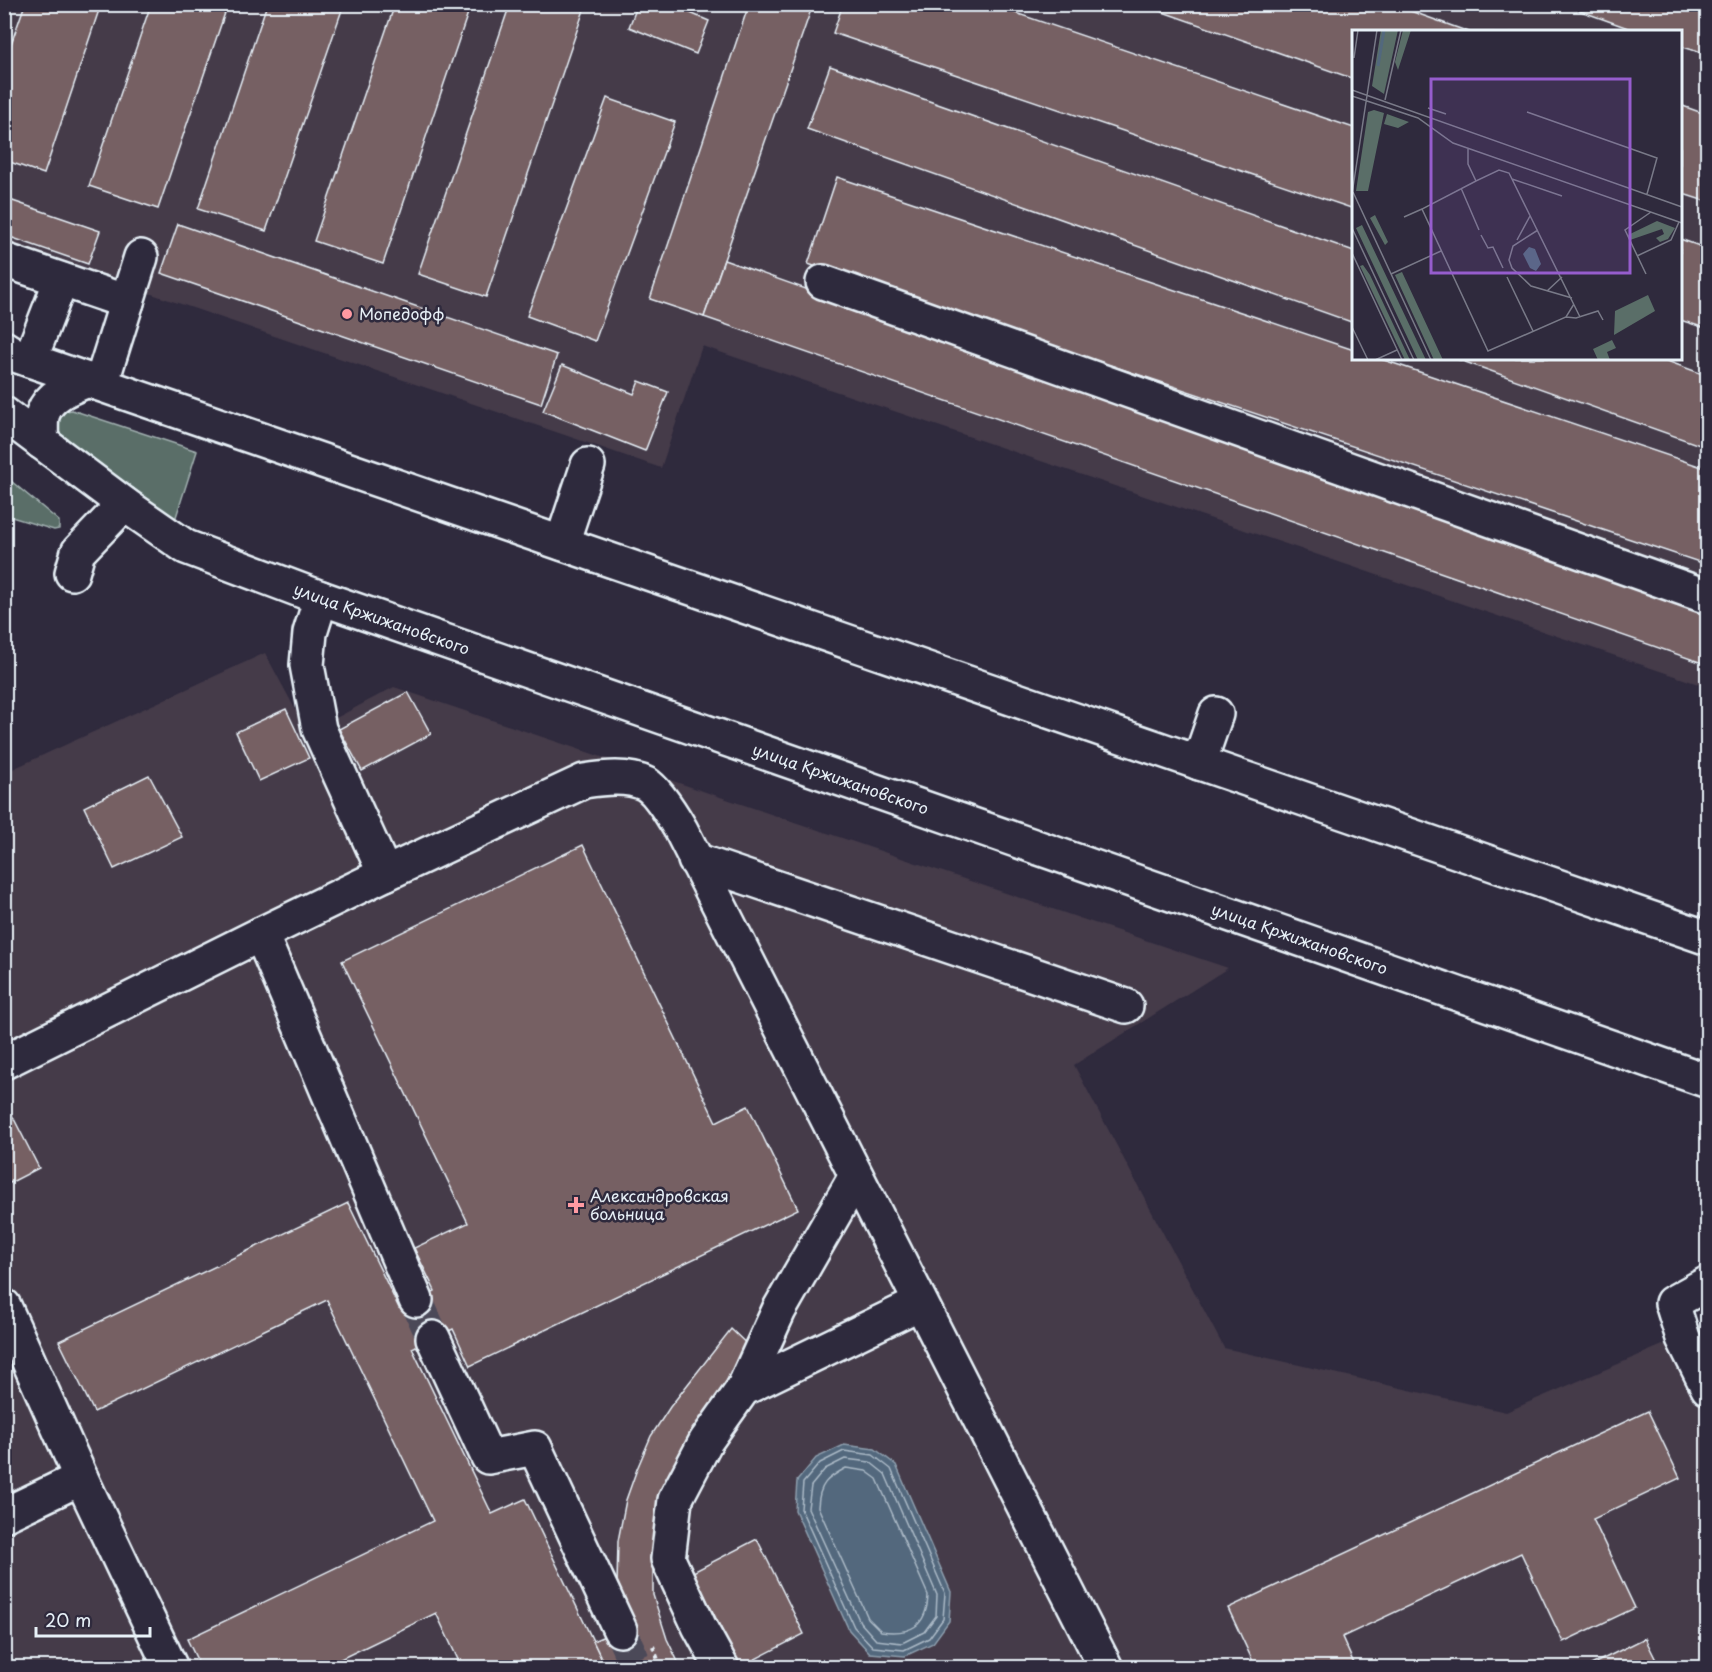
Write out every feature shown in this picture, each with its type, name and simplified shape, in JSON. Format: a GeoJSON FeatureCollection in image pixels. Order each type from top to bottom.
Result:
{"type":"FeatureCollection","features":[{"type":"Feature","properties":{"kind":"street"},"geometry":{"type":"LineString","coordinates":[[94,382],[127,302],[141,257]]}},
{"type":"Feature","properties":{"kind":"street"},"geometry":{"type":"LineString","coordinates":[[4,260],[127,302]]}},
{"type":"Feature","properties":{"kind":"street"},"geometry":{"type":"LineString","coordinates":[[61,280],[17,354],[1707,938]]}},
{"type":"Feature","properties":{"kind":"street"},"geometry":{"type":"LineString","coordinates":[[823,282],[1707,597]]}},
{"type":"Feature","properties":{"kind":"street"},"geometry":{"type":"LineString","coordinates":[[41,442],[43,414],[51,400],[66,389],[94,382]]}},
{"type":"Feature","properties":{"kind":"street","name":"улица Кржижановского"},"geometry":{"type":"LineString","coordinates":[[4,414],[124,504],[186,547],[321,598],[1707,1081]]}},
{"type":"Feature","properties":{"kind":"street"},"geometry":{"type":"LineString","coordinates":[[562,543],[588,465]]}},
{"type":"Feature","properties":{"kind":"street"},"geometry":{"type":"LineString","coordinates":[[72,573],[78,552],[124,504]]}},
{"type":"Feature","properties":{"kind":"street"},"geometry":{"type":"LineString","coordinates":[[321,598],[310,633],[307,665],[319,729],[386,874]]}},
{"type":"Feature","properties":{"kind":"street"},"geometry":{"type":"LineString","coordinates":[[1199,763],[1216,714]]}},
{"type":"Feature","properties":{"kind":"street"},"geometry":{"type":"LineString","coordinates":[[4,1062],[261,934],[584,781],[615,777],[647,784],[668,808],[856,1176],[912,1307],[1106,1668]]}},
{"type":"Feature","properties":{"kind":"street"},"geometry":{"type":"LineString","coordinates":[[695,860],[1126,1006]]}},
{"type":"Feature","properties":{"kind":"street"},"geometry":{"type":"LineString","coordinates":[[261,934],[416,1300]]}},
{"type":"Feature","properties":{"kind":"street"},"geometry":{"type":"LineString","coordinates":[[722,1668],[699,1626],[668,1559],[675,1500],[706,1441],[743,1389],[779,1310],[856,1176]]}},
{"type":"Feature","properties":{"kind":"street"},"geometry":{"type":"LineString","coordinates":[[1707,1283],[1672,1303],[1683,1338],[1707,1388]]}},
{"type":"Feature","properties":{"kind":"street"},"geometry":{"type":"LineString","coordinates":[[4,1306],[81,1478],[171,1668]]}},
{"type":"Feature","properties":{"kind":"street"},"geometry":{"type":"LineString","coordinates":[[743,1389],[912,1307]]}},
{"type":"Feature","properties":{"kind":"street"},"geometry":{"type":"LineString","coordinates":[[433,1338],[488,1457],[535,1448],[620,1630]]}},
{"type":"Feature","properties":{"kind":"street"},"geometry":{"type":"LineString","coordinates":[[4,1515],[81,1478]]}},
{"type":"Feature","properties":{"kind":"shaded area"},"geometry":{"type":"Polygon","coordinates":[[[5,5],[1707,5],[1707,687],[702,346],[661,468],[5,244],[5,5]]]}},
{"type":"Feature","properties":{"kind":"shaded area","name":"Александровская больница"},"geometry":{"type":"Polygon","coordinates":[[[265,653],[308,733],[394,687],[1228,968],[1074,1065],[1224,1348],[1506,1412],[1707,1326],[1707,1667],[5,1667],[4,773],[265,653]]]}},
{"type":"Feature","properties":{"kind":"green space"},"geometry":{"type":"Polygon","coordinates":[[[72,410],[197,451],[175,520],[58,432],[58,416],[72,410]]]}},
{"type":"Feature","properties":{"kind":"green space"},"geometry":{"type":"Polygon","coordinates":[[[5,476],[59,521],[59,529],[54,530],[5,515],[5,476]]]}},
{"type":"Feature","properties":{"kind":"water"},"geometry":{"type":"Polygon","coordinates":[[[844,1445],[875,1449],[896,1465],[951,1592],[949,1621],[933,1643],[905,1656],[870,1653],[849,1630],[795,1510],[797,1481],[816,1458],[844,1445]]]}},
{"type":"Feature","properties":{"kind":"building"},"geometry":{"type":"Polygon","coordinates":[[[25,4],[101,4],[44,174],[4,160],[4,64],[25,4]]]}},
{"type":"Feature","properties":{"kind":"building"},"geometry":{"type":"Polygon","coordinates":[[[151,4],[228,4],[158,209],[89,186],[151,4]]]}},
{"type":"Feature","properties":{"kind":"building"},"geometry":{"type":"Polygon","coordinates":[[[267,4],[344,4],[266,231],[198,209],[267,4]]]}},
{"type":"Feature","properties":{"kind":"building"},"geometry":{"type":"Polygon","coordinates":[[[395,4],[471,4],[383,264],[314,241],[395,4]]]}},
{"type":"Feature","properties":{"kind":"building"},"geometry":{"type":"Polygon","coordinates":[[[510,4],[586,4],[486,297],[418,274],[510,4]]]}},
{"type":"Feature","properties":{"kind":"building"},"geometry":{"type":"Polygon","coordinates":[[[638,4],[669,4],[709,21],[696,54],[629,27],[638,4]]]}},
{"type":"Feature","properties":{"kind":"building"},"geometry":{"type":"Polygon","coordinates":[[[749,4],[813,4],[704,317],[650,299],[749,4]]]}},
{"type":"Feature","properties":{"kind":"building"},"geometry":{"type":"Polygon","coordinates":[[[843,4],[989,4],[1352,127],[1352,208],[833,33],[843,4]]]}},
{"type":"Feature","properties":{"kind":"building"},"geometry":{"type":"Polygon","coordinates":[[[1140,4],[1391,4],[1463,30],[1352,30],[1352,78],[1140,4]]]}},
{"type":"Feature","properties":{"kind":"building"},"geometry":{"type":"Polygon","coordinates":[[[1561,4],[1708,4],[1708,55],[1682,47],[1682,30],[1633,30],[1561,4]]]}},
{"type":"Feature","properties":{"kind":"building"},"geometry":{"type":"Polygon","coordinates":[[[830,66],[1352,250],[1352,322],[807,129],[830,66]]]}},
{"type":"Feature","properties":{"kind":"building"},"geometry":{"type":"Polygon","coordinates":[[[607,98],[675,122],[595,341],[527,316],[607,98]]]}},
{"type":"Feature","properties":{"kind":"building"},"geometry":{"type":"Polygon","coordinates":[[[1682,106],[1708,115],[1708,202],[1682,194],[1682,106]]]}},
{"type":"Feature","properties":{"kind":"building"},"geometry":{"type":"Polygon","coordinates":[[[837,177],[1352,349],[1352,360],[1384,360],[1708,469],[1708,565],[808,264],[837,177]]]}},
{"type":"Feature","properties":{"kind":"building"},"geometry":{"type":"Polygon","coordinates":[[[4,198],[100,231],[88,264],[4,235],[4,198]]]}},
{"type":"Feature","properties":{"kind":"building"},"geometry":{"type":"Polygon","coordinates":[[[178,224],[557,355],[541,404],[161,273],[178,224]]]}},
{"type":"Feature","properties":{"kind":"building"},"geometry":{"type":"Polygon","coordinates":[[[1682,240],[1708,249],[1708,329],[1682,321],[1682,240]]]}},
{"type":"Feature","properties":{"kind":"building"},"geometry":{"type":"Polygon","coordinates":[[[724,260],[1708,608],[1708,665],[704,317],[724,260]]]}},
{"type":"Feature","properties":{"kind":"building"},"geometry":{"type":"Polygon","coordinates":[[[1460,360],[1664,360],[1708,376],[1708,448],[1460,360]]]}},
{"type":"Feature","properties":{"kind":"building"},"geometry":{"type":"Polygon","coordinates":[[[562,365],[634,394],[639,381],[668,392],[645,451],[543,411],[562,365]]]}},
{"type":"Feature","properties":{"kind":"building"},"geometry":{"type":"Polygon","coordinates":[[[408,692],[431,734],[362,771],[339,729],[408,692]]]}},
{"type":"Feature","properties":{"kind":"building"},"geometry":{"type":"Polygon","coordinates":[[[286,709],[309,758],[259,781],[236,732],[286,709]]]}},
{"type":"Feature","properties":{"kind":"building"},"geometry":{"type":"Polygon","coordinates":[[[149,775],[182,837],[114,869],[84,807],[149,775]]]}},
{"type":"Feature","properties":{"kind":"building"},"geometry":{"type":"Polygon","coordinates":[[[583,845],[716,1122],[748,1106],[798,1209],[470,1366],[453,1329],[412,1348],[492,1514],[525,1499],[606,1668],[462,1668],[436,1613],[322,1668],[201,1668],[187,1639],[433,1521],[327,1300],[94,1412],[59,1341],[348,1203],[399,1308],[435,1291],[414,1248],[468,1223],[342,961],[583,845]]]}},
{"type":"Feature","properties":{"kind":"building"},"geometry":{"type":"Polygon","coordinates":[[[12,1115],[39,1168],[4,1186],[4,1119],[12,1115]]]}},
{"type":"Feature","properties":{"kind":"building"},"geometry":{"type":"Polygon","coordinates":[[[731,1329],[754,1351],[662,1502],[653,1543],[653,1595],[667,1639],[681,1668],[606,1668],[593,1641],[626,1627],[617,1585],[618,1541],[626,1500],[637,1469],[651,1436],[670,1407],[731,1329]]]}},
{"type":"Feature","properties":{"kind":"building"},"geometry":{"type":"Polygon","coordinates":[[[1648,1411],[1680,1478],[1593,1519],[1635,1608],[1563,1642],[1521,1553],[1342,1637],[1356,1668],[1256,1668],[1228,1608],[1648,1411]]]}},
{"type":"Feature","properties":{"kind":"building"},"geometry":{"type":"Polygon","coordinates":[[[757,1539],[804,1634],[740,1667],[693,1572],[757,1539]]]}},
{"type":"Feature","properties":{"kind":"building"},"geometry":{"type":"Polygon","coordinates":[[[1645,1638],[1660,1668],[1585,1668],[1645,1638]]]}},
{"type":"Feature","properties":{"kind":"tunnel"},"geometry":{"type":"LineString","coordinates":[[416,1300],[433,1338]]}},
{"type":"Feature","properties":{"kind":"tunnel"},"geometry":{"type":"LineString","coordinates":[[620,1630],[637,1668]]}},
{"type":"Feature","properties":{"kind":"place","name":"Мопедофф"},"geometry":{"type":"Point","coordinates":[347,314]}},
{"type":"Feature","properties":{"kind":"place","name":"Александровская больница"},"geometry":{"type":"Point","coordinates":[576,1205]}}]}
